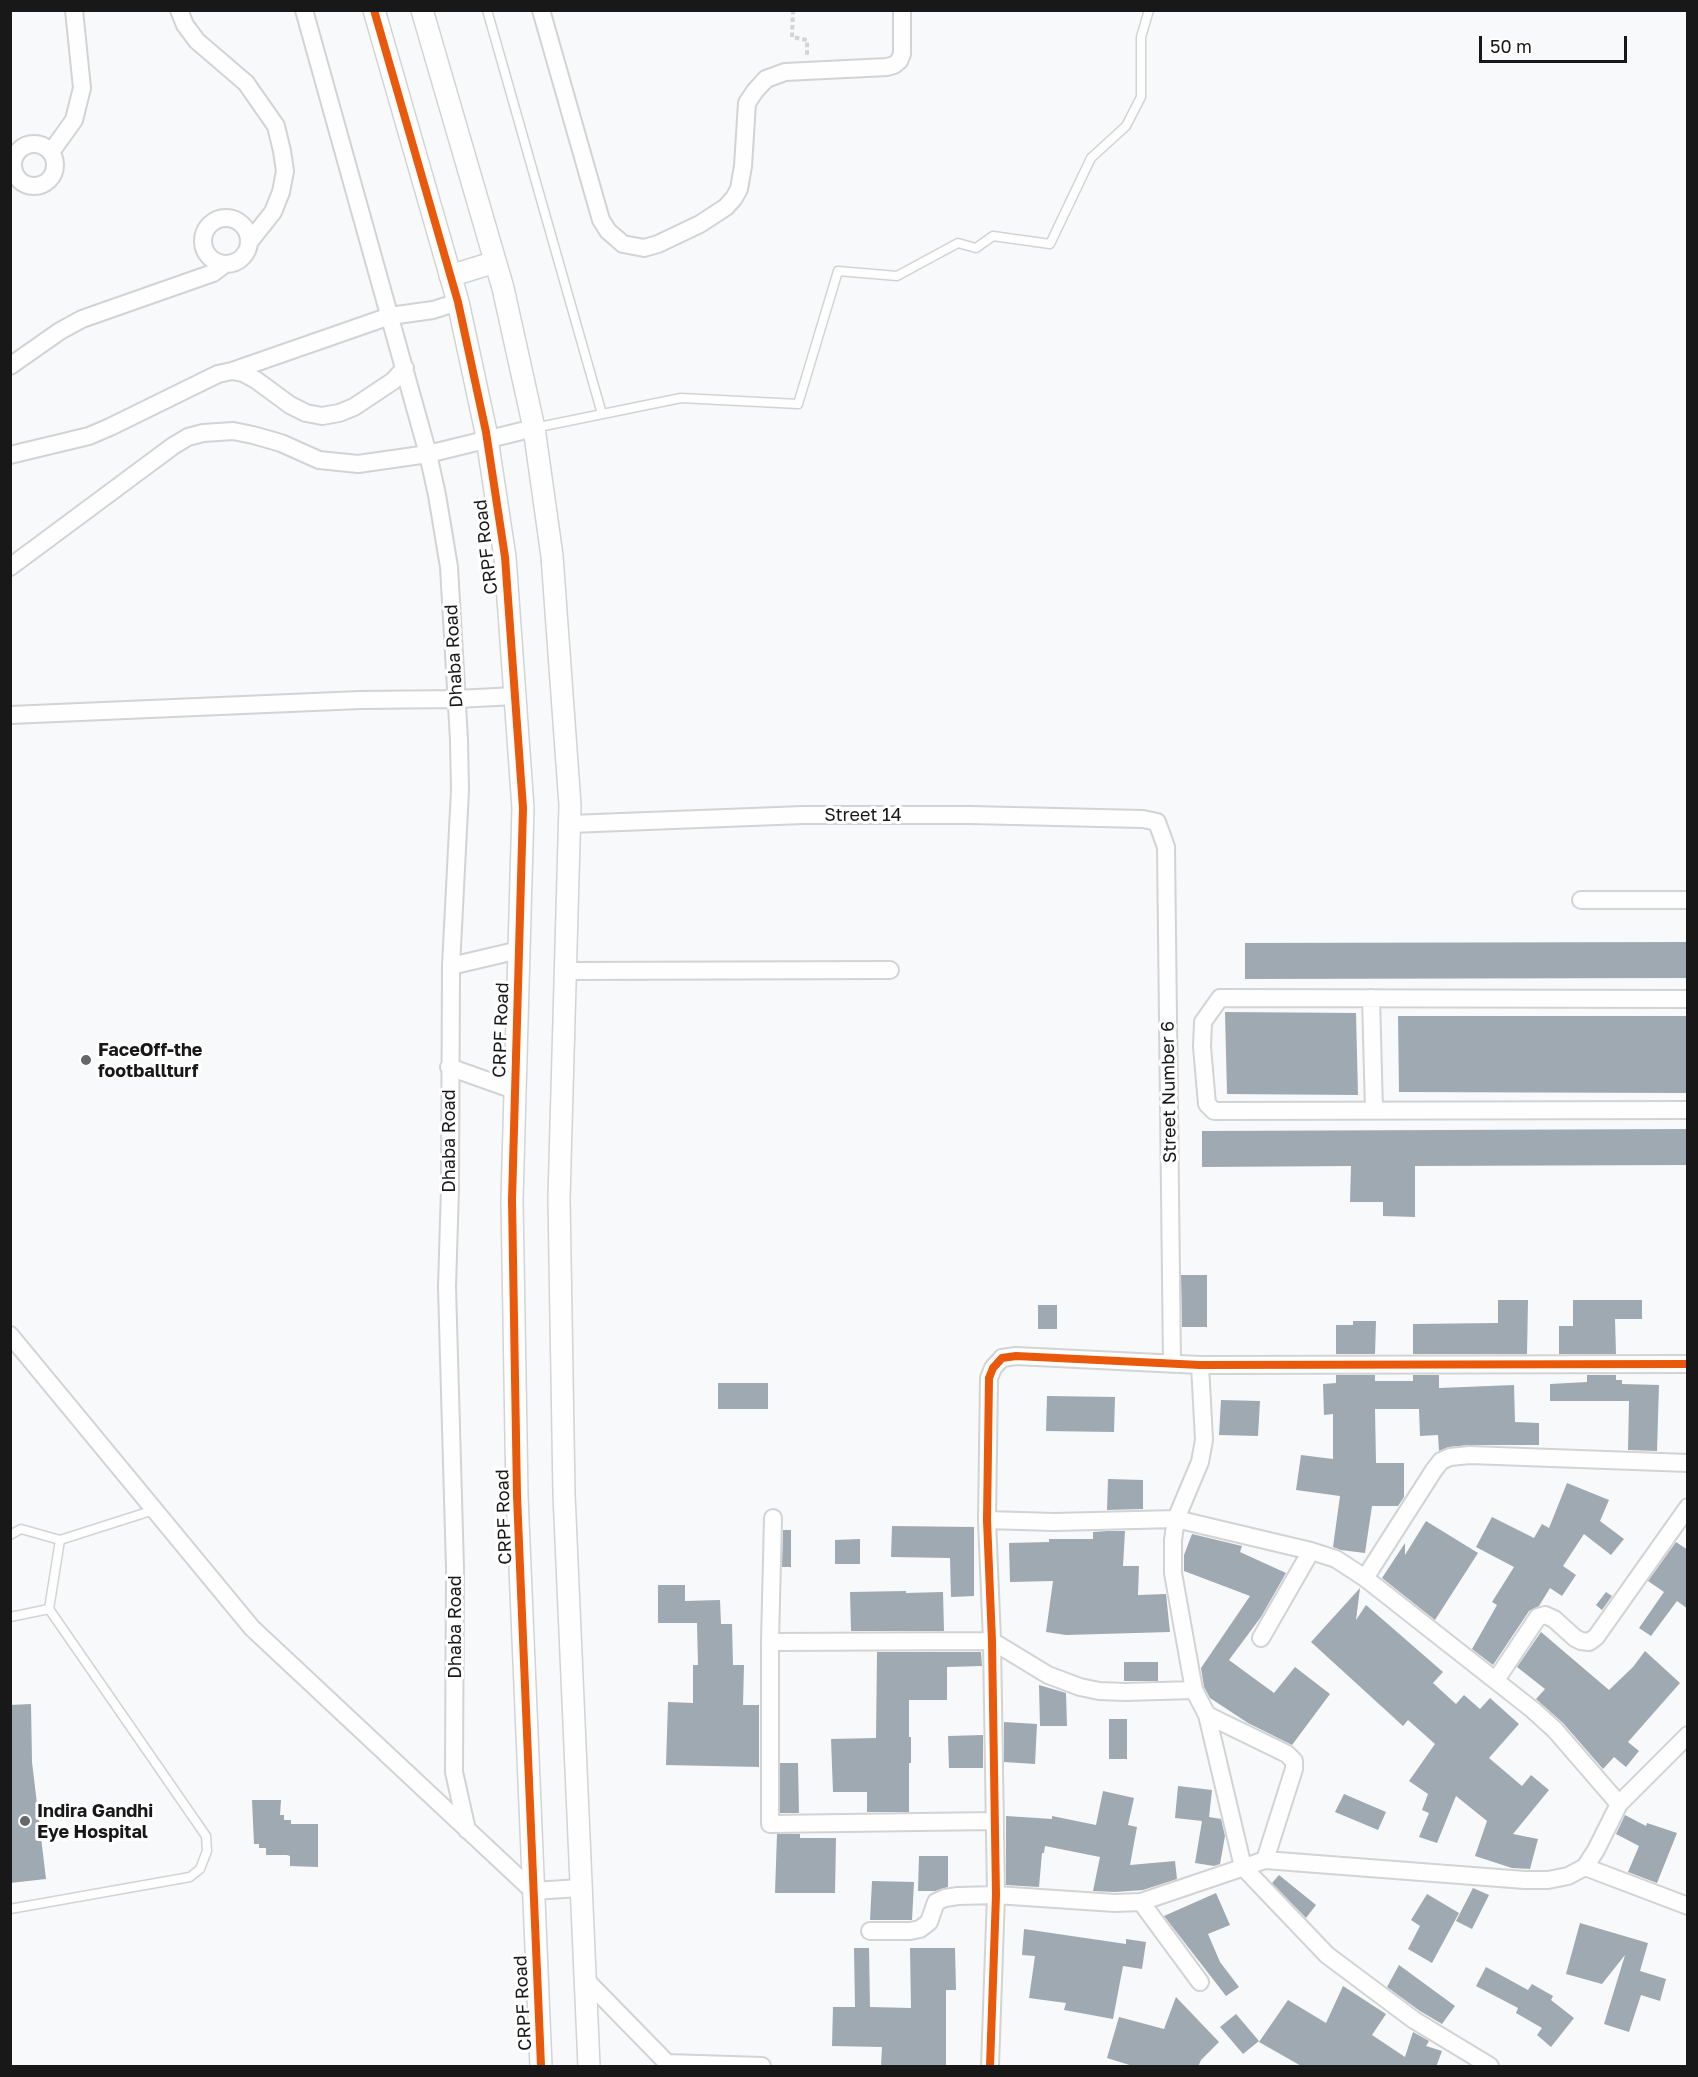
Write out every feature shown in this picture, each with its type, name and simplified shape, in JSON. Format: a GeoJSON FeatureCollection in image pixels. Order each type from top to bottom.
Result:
{"type":"FeatureCollection","features":[{"type":"Feature","properties":{"kind":"street"},"geometry":{"type":"LineString","coordinates":[[51,152],[74,120],[82,88],[74,10]]}},
{"type":"Feature","properties":{"kind":"street"},"geometry":{"type":"LineString","coordinates":[[179,10],[185,25],[197,41],[246,83],[276,126],[285,171],[281,192],[273,212],[250,241]]}},
{"type":"Feature","properties":{"kind":"street","name":"Dhaba Road"},"geometry":{"type":"LineString","coordinates":[[304,10],[428,454],[448,567],[457,699],[460,790],[451,966],[447,1287],[455,1568],[454,1772],[467,1830]]}},
{"type":"Feature","properties":{"kind":"street","name":"CRPF Road"},"geometry":{"type":"LineString","coordinates":[[374,10],[458,302],[487,441],[505,557],[523,808],[512,1200],[518,1496],[541,2067]]}},
{"type":"Feature","properties":{"kind":"street"},"geometry":{"type":"LineString","coordinates":[[422,10],[502,288],[534,428],[552,556],[570,805],[559,1197],[564,1494],[589,2067]]}},
{"type":"Feature","properties":{"kind":"street"},"geometry":{"type":"LineString","coordinates":[[541,10],[601,220],[608,231],[623,244],[644,248],[658,244],[700,224],[726,207],[739,189],[743,166],[747,103],[765,79],[785,72],[894,65],[902,54],[902,10]]}},
{"type":"Feature","properties":{"kind":"street"},"geometry":{"type":"LineString","coordinates":[[10,366],[60,331],[82,319],[213,273],[225,264],[240,260],[249,249],[250,241],[246,227],[234,218],[218,219],[211,223],[206,230],[203,245],[211,259],[225,264]]}},
{"type":"Feature","properties":{"kind":"street"},"geometry":{"type":"LineString","coordinates":[[450,276],[495,262]]}},
{"type":"Feature","properties":{"kind":"street"},"geometry":{"type":"LineString","coordinates":[[10,455],[89,435],[110,427],[218,374],[390,316],[433,310],[458,302]]}},
{"type":"Feature","properties":{"kind":"street"},"geometry":{"type":"LineString","coordinates":[[231,371],[243,373],[256,380],[290,405],[306,413],[322,416],[354,407],[393,381],[405,368]]}},
{"type":"Feature","properties":{"kind":"street"},"geometry":{"type":"LineString","coordinates":[[10,567],[173,446],[188,437],[203,432],[233,431],[253,435],[281,443],[326,462],[358,464],[428,454],[534,428]]}},
{"type":"Feature","properties":{"kind":"street"},"geometry":{"type":"LineString","coordinates":[[10,716],[360,700],[515,696]]}},
{"type":"Feature","properties":{"kind":"street","name":"Street 14"},"geometry":{"type":"LineString","coordinates":[[570,824],[803,815],[970,815],[1143,819],[1157,822]]}},
{"type":"Feature","properties":{"kind":"street","name":"Street Number 6"},"geometry":{"type":"LineString","coordinates":[[1157,822],[1166,847],[1172,1365]]}},
{"type":"Feature","properties":{"kind":"street"},"geometry":{"type":"LineString","coordinates":[[1581,900],[1688,900]]}},
{"type":"Feature","properties":{"kind":"street"},"geometry":{"type":"LineString","coordinates":[[451,966],[519,950]]}},
{"type":"Feature","properties":{"kind":"street"},"geometry":{"type":"LineString","coordinates":[[566,971],[890,970]]}},
{"type":"Feature","properties":{"kind":"street"},"geometry":{"type":"LineString","coordinates":[[1688,999],[1220,998],[1203,1023],[1202,1047],[1207,1104],[1214,1111],[1688,1110]]}},
{"type":"Feature","properties":{"kind":"street"},"geometry":{"type":"LineString","coordinates":[[1371,998],[1374,1110]]}},
{"type":"Feature","properties":{"kind":"street"},"geometry":{"type":"LineString","coordinates":[[449,1067],[514,1090]]}},
{"type":"Feature","properties":{"kind":"street"},"geometry":{"type":"LineString","coordinates":[[10,1335],[252,1628],[533,1891],[580,1888]]}},
{"type":"Feature","properties":{"kind":"street"},"geometry":{"type":"LineString","coordinates":[[990,2067],[996,1895],[992,1641],[987,1520],[989,1378],[993,1368],[1002,1358],[1016,1356],[1172,1365],[1688,1364]]}},
{"type":"Feature","properties":{"kind":"street"},"geometry":{"type":"LineString","coordinates":[[1200,1365],[1204,1440],[1200,1462],[1176,1519],[1173,1540],[1173,1573],[1194,1690],[1207,1715],[1243,1866],[1328,1955],[1414,2020],[1490,2067]]}},
{"type":"Feature","properties":{"kind":"street"},"geometry":{"type":"LineString","coordinates":[[1365,1578],[1434,1470],[1442,1461],[1450,1457],[1470,1455],[1688,1463]]}},
{"type":"Feature","properties":{"kind":"street"},"geometry":{"type":"LineString","coordinates":[[1496,1680],[1538,1617],[1545,1615],[1554,1619],[1581,1641],[1589,1642],[1596,1637],[1688,1507]]}},
{"type":"Feature","properties":{"kind":"street"},"geometry":{"type":"LineString","coordinates":[[773,1518],[770,1824],[994,1821]]}},
{"type":"Feature","properties":{"kind":"street"},"geometry":{"type":"LineString","coordinates":[[987,1520],[1054,1522],[1176,1519],[1336,1559],[1365,1578],[1556,1730],[1619,1804]]}},
{"type":"Feature","properties":{"kind":"street"},"geometry":{"type":"LineString","coordinates":[[1261,1638],[1311,1551]]}},
{"type":"Feature","properties":{"kind":"street"},"geometry":{"type":"LineString","coordinates":[[770,1642],[992,1641],[1048,1675],[1080,1687],[1099,1691],[1125,1692],[1194,1690]]}},
{"type":"Feature","properties":{"kind":"street"},"geometry":{"type":"LineString","coordinates":[[1207,1715],[1287,1754],[1294,1761],[1294,1769],[1264,1860]]}},
{"type":"Feature","properties":{"kind":"street"},"geometry":{"type":"LineString","coordinates":[[870,1931],[920,1929],[929,1922],[936,1902],[945,1898],[996,1895],[1115,1903],[1141,1902],[1264,1860],[1526,1880],[1548,1880],[1568,1876],[1585,1867],[1619,1804],[1688,1736]]}},
{"type":"Feature","properties":{"kind":"street"},"geometry":{"type":"LineString","coordinates":[[1585,1867],[1688,1906]]}},
{"type":"Feature","properties":{"kind":"street"},"geometry":{"type":"LineString","coordinates":[[1141,1902],[1200,1982]]}},
{"type":"Feature","properties":{"kind":"street"},"geometry":{"type":"LineString","coordinates":[[584,1978],[668,2065],[762,2067]]}},
{"type":"Feature","properties":{"kind":"lane"},"geometry":{"type":"LineString","coordinates":[[488,10],[602,414]]}},
{"type":"Feature","properties":{"kind":"lane"},"geometry":{"type":"LineString","coordinates":[[534,428],[681,398],[798,404],[838,271],[897,276],[958,243],[976,248],[993,237],[1050,244],[1091,158],[1126,126],[1141,98],[1141,37],[1149,10]]}},
{"type":"Feature","properties":{"kind":"lane"},"geometry":{"type":"LineString","coordinates":[[10,1535],[21,1529],[60,1540],[155,1510]]}},
{"type":"Feature","properties":{"kind":"lane"},"geometry":{"type":"LineString","coordinates":[[10,1909],[190,1877],[200,1869],[207,1851],[206,1836],[49,1609],[60,1540]]}},
{"type":"Feature","properties":{"kind":"lane"},"geometry":{"type":"LineString","coordinates":[[10,1617],[49,1609]]}},
{"type":"Feature","properties":{"kind":"path"},"geometry":{"type":"LineString","coordinates":[[793,10],[792,37],[807,40],[808,70]]}},
{"type":"Feature","properties":{"kind":"building"},"geometry":{"type":"Polygon","coordinates":[[[1688,942],[1688,978],[1245,979],[1245,943],[1688,942]]]}},
{"type":"Feature","properties":{"kind":"building"},"geometry":{"type":"Polygon","coordinates":[[[1225,1012],[1356,1013],[1358,1095],[1227,1094],[1225,1012]]]}},
{"type":"Feature","properties":{"kind":"building"},"geometry":{"type":"Polygon","coordinates":[[[1398,1016],[1688,1016],[1688,1093],[1399,1092],[1398,1016]]]}},
{"type":"Feature","properties":{"kind":"building"},"geometry":{"type":"Polygon","coordinates":[[[1688,1129],[1688,1165],[1415,1166],[1415,1217],[1383,1216],[1383,1202],[1350,1202],[1351,1166],[1202,1167],[1202,1131],[1688,1129]]]}},
{"type":"Feature","properties":{"kind":"building"},"geometry":{"type":"Polygon","coordinates":[[[1181,1275],[1207,1275],[1207,1327],[1182,1327],[1181,1275]]]}},
{"type":"Feature","properties":{"kind":"building"},"geometry":{"type":"Polygon","coordinates":[[[1498,1300],[1528,1300],[1527,1354],[1413,1354],[1413,1324],[1498,1323],[1498,1300]]]}},
{"type":"Feature","properties":{"kind":"building"},"geometry":{"type":"Polygon","coordinates":[[[1573,1300],[1642,1300],[1642,1319],[1615,1319],[1616,1354],[1559,1354],[1559,1326],[1573,1326],[1573,1300]]]}},
{"type":"Feature","properties":{"kind":"building"},"geometry":{"type":"Polygon","coordinates":[[[1038,1305],[1057,1305],[1057,1329],[1038,1329],[1038,1305]]]}},
{"type":"Feature","properties":{"kind":"building"},"geometry":{"type":"Polygon","coordinates":[[[1353,1321],[1376,1321],[1375,1354],[1336,1354],[1336,1325],[1353,1325],[1353,1321]]]}},
{"type":"Feature","properties":{"kind":"building"},"geometry":{"type":"Polygon","coordinates":[[[1336,1375],[1375,1375],[1375,1381],[1413,1381],[1413,1375],[1439,1375],[1439,1388],[1514,1385],[1515,1422],[1539,1423],[1539,1445],[1469,1445],[1449,1447],[1439,1451],[1438,1435],[1420,1436],[1419,1409],[1375,1409],[1376,1463],[1404,1463],[1404,1497],[1398,1506],[1372,1506],[1365,1553],[1341,1550],[1333,1547],[1340,1496],[1296,1490],[1301,1455],[1333,1459],[1333,1414],[1324,1415],[1323,1384],[1336,1383],[1336,1375]]]}},
{"type":"Feature","properties":{"kind":"building"},"geometry":{"type":"Polygon","coordinates":[[[1587,1375],[1616,1375],[1616,1380],[1622,1380],[1622,1384],[1659,1385],[1657,1451],[1628,1450],[1629,1401],[1550,1401],[1550,1384],[1587,1382],[1587,1375]]]}},
{"type":"Feature","properties":{"kind":"building"},"geometry":{"type":"Polygon","coordinates":[[[718,1383],[768,1383],[768,1409],[718,1409],[718,1383]]]}},
{"type":"Feature","properties":{"kind":"building"},"geometry":{"type":"Polygon","coordinates":[[[1047,1396],[1115,1397],[1114,1432],[1046,1431],[1047,1396]]]}},
{"type":"Feature","properties":{"kind":"building"},"geometry":{"type":"Polygon","coordinates":[[[1221,1400],[1260,1401],[1258,1436],[1219,1435],[1221,1400]]]}},
{"type":"Feature","properties":{"kind":"building"},"geometry":{"type":"Polygon","coordinates":[[[1108,1479],[1143,1480],[1143,1509],[1107,1510],[1108,1479]]]}},
{"type":"Feature","properties":{"kind":"building"},"geometry":{"type":"Polygon","coordinates":[[[1567,1483],[1609,1500],[1600,1521],[1624,1539],[1611,1555],[1584,1534],[1563,1566],[1576,1575],[1562,1596],[1550,1588],[1539,1606],[1529,1611],[1493,1665],[1472,1649],[1497,1605],[1492,1602],[1514,1567],[1476,1547],[1492,1517],[1534,1538],[1542,1524],[1549,1528],[1567,1483]]]}},
{"type":"Feature","properties":{"kind":"building"},"geometry":{"type":"Polygon","coordinates":[[[1426,1521],[1478,1553],[1435,1620],[1382,1578],[1405,1543],[1405,1555],[1426,1521]]]}},
{"type":"Feature","properties":{"kind":"building"},"geometry":{"type":"Polygon","coordinates":[[[892,1526],[974,1527],[974,1596],[951,1597],[950,1558],[891,1557],[892,1526]]]}},
{"type":"Feature","properties":{"kind":"building"},"geometry":{"type":"Polygon","coordinates":[[[783,1530],[791,1530],[791,1567],[782,1567],[783,1530]]]}},
{"type":"Feature","properties":{"kind":"building"},"geometry":{"type":"Polygon","coordinates":[[[1125,1531],[1123,1566],[1139,1566],[1138,1595],[1166,1594],[1170,1632],[1066,1635],[1046,1632],[1053,1581],[1010,1582],[1009,1543],[1049,1542],[1049,1539],[1093,1539],[1093,1532],[1125,1531]]]}},
{"type":"Feature","properties":{"kind":"building"},"geometry":{"type":"Polygon","coordinates":[[[1192,1534],[1242,1546],[1240,1552],[1286,1573],[1261,1617],[1229,1660],[1274,1693],[1295,1667],[1330,1694],[1292,1745],[1248,1723],[1210,1698],[1204,1687],[1201,1668],[1250,1596],[1184,1571],[1184,1555],[1192,1534]]]}},
{"type":"Feature","properties":{"kind":"building"},"geometry":{"type":"Polygon","coordinates":[[[860,1539],[860,1564],[835,1564],[835,1540],[860,1539]]]}},
{"type":"Feature","properties":{"kind":"building"},"geometry":{"type":"Polygon","coordinates":[[[1676,1542],[1688,1550],[1688,1609],[1677,1601],[1651,1636],[1639,1628],[1664,1592],[1648,1581],[1676,1542]]]}},
{"type":"Feature","properties":{"kind":"building"},"geometry":{"type":"Polygon","coordinates":[[[658,1585],[685,1585],[685,1601],[720,1600],[721,1624],[732,1624],[733,1665],[744,1665],[743,1705],[759,1705],[759,1767],[666,1765],[668,1702],[693,1703],[693,1665],[698,1665],[697,1623],[658,1623],[658,1585]]]}},
{"type":"Feature","properties":{"kind":"building"},"geometry":{"type":"Polygon","coordinates":[[[1360,1588],[1356,1620],[1366,1605],[1443,1672],[1433,1683],[1456,1704],[1464,1695],[1480,1709],[1490,1698],[1519,1724],[1489,1758],[1522,1786],[1531,1775],[1549,1790],[1513,1834],[1538,1839],[1530,1869],[1512,1868],[1475,1856],[1487,1821],[1456,1796],[1437,1843],[1419,1837],[1429,1813],[1422,1810],[1428,1794],[1409,1781],[1435,1744],[1408,1720],[1403,1726],[1311,1642],[1360,1588]]]}},
{"type":"Feature","properties":{"kind":"building"},"geometry":{"type":"Polygon","coordinates":[[[906,1591],[906,1593],[943,1592],[944,1631],[851,1631],[850,1592],[906,1591]]]}},
{"type":"Feature","properties":{"kind":"building"},"geometry":{"type":"Polygon","coordinates":[[[1606,1592],[1612,1596],[1602,1610],[1596,1605],[1606,1592]]]}},
{"type":"Feature","properties":{"kind":"building"},"geometry":{"type":"Polygon","coordinates":[[[1541,1632],[1609,1690],[1633,1667],[1645,1651],[1680,1683],[1628,1742],[1639,1751],[1626,1767],[1614,1757],[1603,1769],[1563,1723],[1536,1699],[1545,1689],[1517,1667],[1541,1632]]]}},
{"type":"Feature","properties":{"kind":"building"},"geometry":{"type":"Polygon","coordinates":[[[877,1652],[981,1652],[982,1666],[947,1667],[947,1700],[909,1700],[911,1763],[909,1763],[909,1812],[867,1812],[867,1792],[833,1792],[831,1739],[876,1738],[877,1652]]]}},
{"type":"Feature","properties":{"kind":"building"},"geometry":{"type":"Polygon","coordinates":[[[1124,1662],[1158,1662],[1158,1681],[1124,1681],[1124,1662]]]}},
{"type":"Feature","properties":{"kind":"building"},"geometry":{"type":"Polygon","coordinates":[[[1039,1685],[1066,1693],[1067,1726],[1040,1726],[1039,1685]]]}},
{"type":"Feature","properties":{"kind":"building","name":"Indira Gandhi Eye Hospital"},"geometry":{"type":"Polygon","coordinates":[[[31,1704],[32,1762],[46,1879],[10,1883],[10,1705],[31,1704]]]}},
{"type":"Feature","properties":{"kind":"building"},"geometry":{"type":"Polygon","coordinates":[[[1109,1719],[1127,1719],[1127,1759],[1109,1759],[1109,1719]]]}},
{"type":"Feature","properties":{"kind":"building"},"geometry":{"type":"Polygon","coordinates":[[[1004,1722],[1037,1724],[1035,1764],[1004,1762],[1004,1722]]]}},
{"type":"Feature","properties":{"kind":"building"},"geometry":{"type":"Polygon","coordinates":[[[983,1735],[983,1768],[949,1768],[948,1736],[983,1735]]]}},
{"type":"Feature","properties":{"kind":"building"},"geometry":{"type":"Polygon","coordinates":[[[780,1763],[798,1763],[799,1813],[780,1813],[780,1763]]]}},
{"type":"Feature","properties":{"kind":"building"},"geometry":{"type":"Polygon","coordinates":[[[1178,1786],[1212,1790],[1209,1817],[1221,1819],[1225,1836],[1220,1864],[1214,1866],[1195,1863],[1202,1821],[1175,1818],[1178,1786]]]}},
{"type":"Feature","properties":{"kind":"building"},"geometry":{"type":"Polygon","coordinates":[[[1103,1791],[1134,1798],[1128,1825],[1137,1827],[1130,1865],[1175,1861],[1177,1879],[1143,1890],[1093,1891],[1100,1857],[1045,1846],[1044,1853],[1042,1853],[1039,1887],[1006,1885],[1006,1816],[1052,1819],[1052,1816],[1096,1825],[1103,1791]]]}},
{"type":"Feature","properties":{"kind":"building"},"geometry":{"type":"Polygon","coordinates":[[[1344,1794],[1386,1812],[1378,1830],[1335,1812],[1344,1794]]]}},
{"type":"Feature","properties":{"kind":"building"},"geometry":{"type":"Polygon","coordinates":[[[252,1800],[281,1800],[280,1815],[284,1815],[284,1820],[291,1820],[291,1824],[318,1824],[318,1867],[290,1866],[290,1856],[266,1855],[266,1848],[259,1848],[259,1844],[254,1844],[252,1800]]]}},
{"type":"Feature","properties":{"kind":"building"},"geometry":{"type":"Polygon","coordinates":[[[1625,1815],[1646,1826],[1647,1823],[1677,1833],[1657,1883],[1628,1872],[1639,1846],[1616,1834],[1625,1815]]]}},
{"type":"Feature","properties":{"kind":"building"},"geometry":{"type":"Polygon","coordinates":[[[777,1834],[800,1834],[800,1838],[836,1838],[835,1893],[775,1893],[777,1834]]]}},
{"type":"Feature","properties":{"kind":"building"},"geometry":{"type":"Polygon","coordinates":[[[919,1856],[948,1856],[948,1887],[935,1891],[918,1891],[919,1856]]]}},
{"type":"Feature","properties":{"kind":"building"},"geometry":{"type":"Polygon","coordinates":[[[1279,1875],[1316,1905],[1306,1918],[1272,1883],[1279,1875]]]}},
{"type":"Feature","properties":{"kind":"building"},"geometry":{"type":"Polygon","coordinates":[[[872,1881],[914,1882],[912,1920],[870,1920],[872,1881]]]}},
{"type":"Feature","properties":{"kind":"building"},"geometry":{"type":"Polygon","coordinates":[[[1473,1888],[1489,1895],[1472,1929],[1456,1921],[1473,1888]]]}},
{"type":"Feature","properties":{"kind":"building"},"geometry":{"type":"Polygon","coordinates":[[[1216,1893],[1230,1925],[1208,1934],[1220,1962],[1239,1987],[1226,1996],[1164,1916],[1216,1893]]]}},
{"type":"Feature","properties":{"kind":"building"},"geometry":{"type":"Polygon","coordinates":[[[1427,1894],[1459,1913],[1432,1963],[1408,1949],[1420,1926],[1411,1920],[1427,1894]]]}},
{"type":"Feature","properties":{"kind":"building"},"geometry":{"type":"Polygon","coordinates":[[[1580,1923],[1648,1943],[1640,1971],[1666,1979],[1660,2001],[1641,1995],[1629,2032],[1604,2024],[1625,1955],[1602,1984],[1566,1974],[1580,1923]]]}},
{"type":"Feature","properties":{"kind":"building"},"geometry":{"type":"Polygon","coordinates":[[[1024,1929],[1126,1944],[1126,1939],[1146,1942],[1142,1969],[1123,1966],[1113,2019],[1064,2010],[1066,2003],[1029,1998],[1035,1956],[1022,1955],[1024,1929]]]}},
{"type":"Feature","properties":{"kind":"building"},"geometry":{"type":"Polygon","coordinates":[[[854,1948],[869,1948],[870,2007],[911,2008],[910,1948],[955,1948],[956,1990],[946,1990],[946,2067],[881,2066],[882,2047],[832,2046],[833,2007],[855,2007],[854,1948]]]}},
{"type":"Feature","properties":{"kind":"building"},"geometry":{"type":"Polygon","coordinates":[[[1399,1965],[1455,2006],[1442,2024],[1387,1987],[1399,1965]]]}},
{"type":"Feature","properties":{"kind":"building"},"geometry":{"type":"Polygon","coordinates":[[[1486,1967],[1528,1990],[1532,1984],[1553,1996],[1551,2000],[1574,2018],[1551,2047],[1537,2035],[1542,2028],[1516,2013],[1518,2008],[1476,1986],[1486,1967]]]}},
{"type":"Feature","properties":{"kind":"building"},"geometry":{"type":"Polygon","coordinates":[[[1343,1986],[1386,2014],[1372,2035],[1405,2057],[1413,2032],[1429,2041],[1426,2046],[1442,2051],[1436,2067],[1303,2067],[1259,2042],[1288,2000],[1326,2023],[1343,1986]]]}},
{"type":"Feature","properties":{"kind":"building"},"geometry":{"type":"Polygon","coordinates":[[[1176,1997],[1219,2042],[1201,2060],[1198,2067],[1136,2067],[1107,2058],[1119,2017],[1164,2029],[1176,1997]]]}},
{"type":"Feature","properties":{"kind":"building"},"geometry":{"type":"Polygon","coordinates":[[[1236,2014],[1259,2041],[1243,2054],[1220,2027],[1236,2014]]]}},
{"type":"Feature","properties":{"kind":"cycle path"},"geometry":{"type":"LineString","coordinates":[[374,10],[458,302],[486,432],[505,557],[523,808],[512,1200],[517,1496],[541,2066]]}},
{"type":"Feature","properties":{"kind":"cycle path"},"geometry":{"type":"LineString","coordinates":[[990,2066],[996,1895],[992,1641],[987,1520],[989,1378],[993,1368],[1002,1358],[1016,1356],[1200,1365],[1688,1364]]}},
{"type":"Feature","properties":{"kind":"place","name":"FaceOff-the footballturf"},"geometry":{"type":"Point","coordinates":[86,1060]}},
{"type":"Feature","properties":{"kind":"place","name":"Indira Gandhi Eye Hospital"},"geometry":{"type":"Point","coordinates":[25,1821]}}]}
